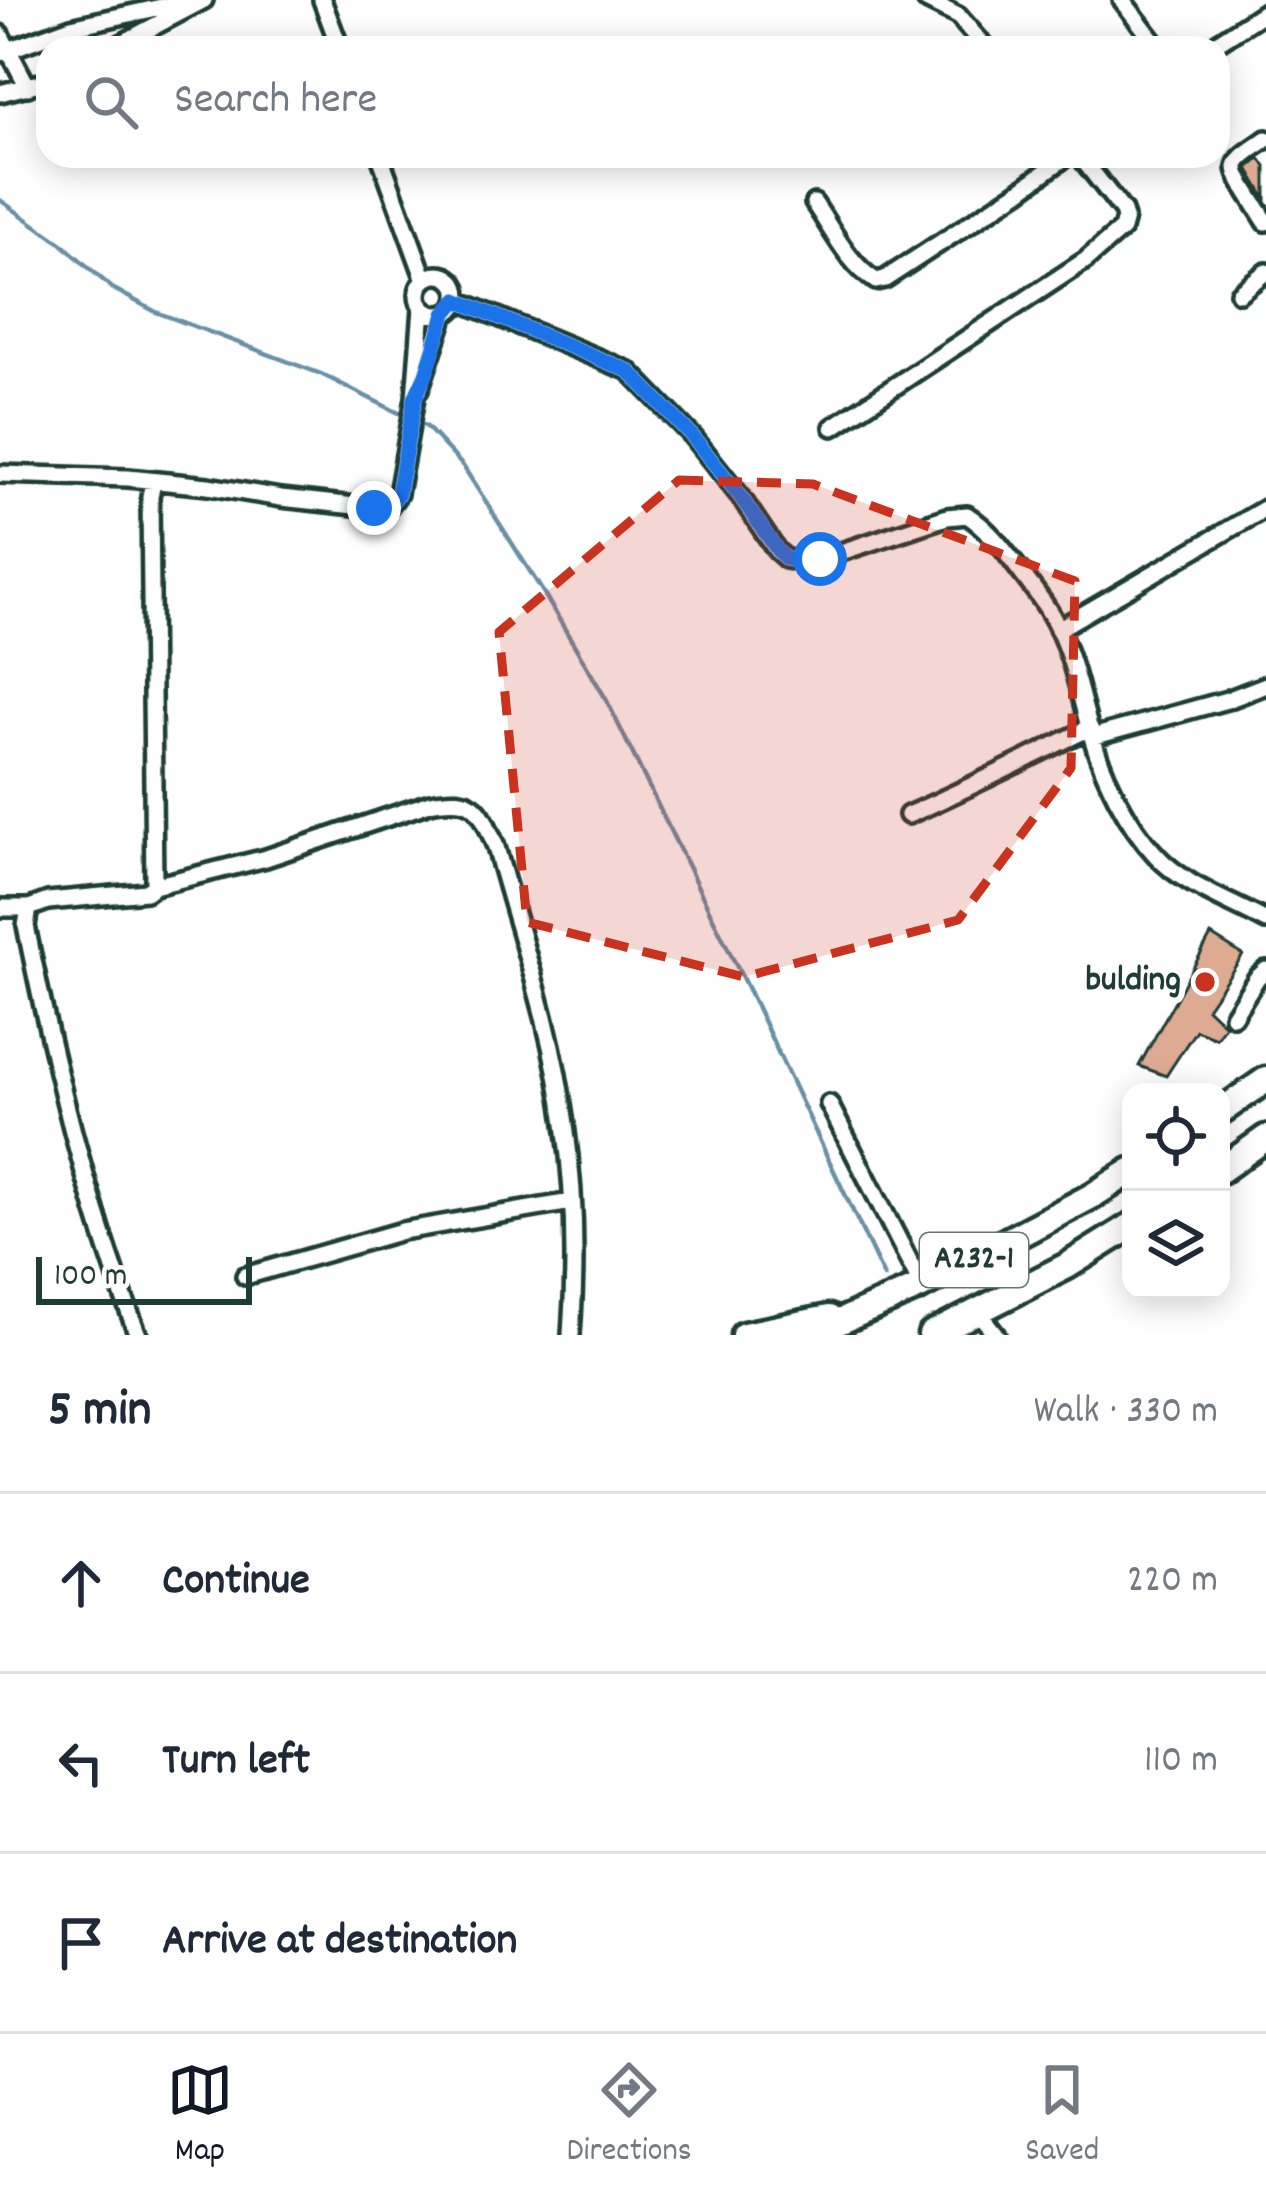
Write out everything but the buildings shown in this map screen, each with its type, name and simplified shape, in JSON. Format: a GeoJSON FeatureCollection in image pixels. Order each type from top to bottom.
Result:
{"type":"FeatureCollection","features":[{"type":"Feature","properties":{"kind":"highway"},"geometry":{"type":"LineString","coordinates":[[1230,1105],[1266,1080]]}},
{"type":"Feature","properties":{"kind":"highway"},"geometry":{"type":"LineString","coordinates":[[1230,1164],[1266,1138]]}},
{"type":"Feature","properties":{"kind":"highway","name":"A232-1"},"geometry":{"type":"LineString","coordinates":[[809,1335],[922,1286],[1122,1177]]}},
{"type":"Feature","properties":{"kind":"highway","name":"A232-1"},"geometry":{"type":"LineString","coordinates":[[931,1335],[1067,1266],[1122,1232]]}},
{"type":"Feature","properties":{"kind":"highway"},"geometry":{"type":"LineString","coordinates":[[744,1335],[855,1315]]}},
{"type":"Feature","properties":{"kind":"street"},"geometry":{"type":"LineString","coordinates":[[36,36],[193,0]]}},
{"type":"Feature","properties":{"kind":"street"},"geometry":{"type":"LineString","coordinates":[[136,36],[205,0]]}},
{"type":"Feature","properties":{"kind":"street"},"geometry":{"type":"LineString","coordinates":[[322,0],[336,36]]}},
{"type":"Feature","properties":{"kind":"street"},"geometry":{"type":"LineString","coordinates":[[926,0],[958,16],[976,36]]}},
{"type":"Feature","properties":{"kind":"street"},"geometry":{"type":"LineString","coordinates":[[1122,0],[1150,36]]}},
{"type":"Feature","properties":{"kind":"street"},"geometry":{"type":"LineString","coordinates":[[1227,36],[1266,11]]}},
{"type":"Feature","properties":{"kind":"street"},"geometry":{"type":"LineString","coordinates":[[28,87],[3,45],[36,36]]}},
{"type":"Feature","properties":{"kind":"street"},"geometry":{"type":"LineString","coordinates":[[0,93],[36,84]]}},
{"type":"Feature","properties":{"kind":"street"},"geometry":{"type":"LineString","coordinates":[[1266,139],[1235,166],[1266,222]]}},
{"type":"Feature","properties":{"kind":"street"},"geometry":{"type":"LineString","coordinates":[[384,168],[424,280]]}},
{"type":"Feature","properties":{"kind":"street"},"geometry":{"type":"LineString","coordinates":[[814,202],[854,262],[876,281],[1051,168]]}},
{"type":"Feature","properties":{"kind":"street"},"geometry":{"type":"LineString","coordinates":[[833,427],[1033,298],[1121,229],[1123,212],[1089,168]]}},
{"type":"Feature","properties":{"kind":"street"},"geometry":{"type":"LineString","coordinates":[[1239,293],[1266,272]]}},
{"type":"Feature","properties":{"kind":"street"},"geometry":{"type":"LineString","coordinates":[[0,474],[208,486],[281,498],[389,506],[398,494],[415,398],[422,308],[418,290],[424,280],[436,275],[448,278],[456,288],[457,300],[445,314],[415,398]]}},
{"type":"Feature","properties":{"kind":"street"},"geometry":{"type":"LineString","coordinates":[[457,300],[629,371],[693,437],[786,559],[820,559],[920,525],[967,515],[983,526],[1004,548],[1058,628],[1091,732],[1124,810],[1156,856],[1178,875],[1266,920]]}},
{"type":"Feature","properties":{"kind":"street"},"geometry":{"type":"LineString","coordinates":[[422,308],[445,314]]}},
{"type":"Feature","properties":{"kind":"street"},"geometry":{"type":"LineString","coordinates":[[153,482],[154,886]]}},
{"type":"Feature","properties":{"kind":"street"},"geometry":{"type":"LineString","coordinates":[[1058,628],[1266,508]]}},
{"type":"Feature","properties":{"kind":"street"},"geometry":{"type":"LineString","coordinates":[[908,815],[1091,732],[1227,700],[1266,685]]}},
{"type":"Feature","properties":{"kind":"street"},"geometry":{"type":"LineString","coordinates":[[0,908],[136,894],[266,858],[430,802],[453,798],[471,802],[482,813],[496,847],[566,1125],[574,1262],[571,1335]]}},
{"type":"Feature","properties":{"kind":"street"},"geometry":{"type":"LineString","coordinates":[[29,908],[26,926],[68,1112],[138,1335]]}},
{"type":"Feature","properties":{"kind":"street"},"geometry":{"type":"LineString","coordinates":[[1233,1016],[1266,970]]}},
{"type":"Feature","properties":{"kind":"street"},"geometry":{"type":"LineString","coordinates":[[829,1104],[922,1286]]}},
{"type":"Feature","properties":{"kind":"street"},"geometry":{"type":"LineString","coordinates":[[245,1276],[402,1231],[571,1202]]}},
{"type":"Feature","properties":{"kind":"street"},"geometry":{"type":"LineString","coordinates":[[979,1313],[996,1335]]}},
{"type":"Feature","properties":{"kind":"highlighted area"},"geometry":{"type":"Polygon","coordinates":[[[679,480],[813,484],[1075,581],[1071,768],[958,920],[744,977],[527,922],[499,632],[679,480]]]}},
{"type":"Feature","properties":{"kind":"waterway"},"geometry":{"type":"LineString","coordinates":[[0,200],[61,243],[112,288],[156,312],[321,374],[427,427],[463,466],[606,699],[884,1277]]}},
{"type":"Feature","properties":{"kind":"place","name":"bulding"},"geometry":{"type":"Point","coordinates":[1205,982]}},
{"type":"Feature","properties":{"kind":"route"},"geometry":{"type":"LineString","coordinates":[[374,508],[389,506],[398,494],[415,398],[445,314],[457,300],[629,371],[693,437],[786,559],[820,559]]}}]}
